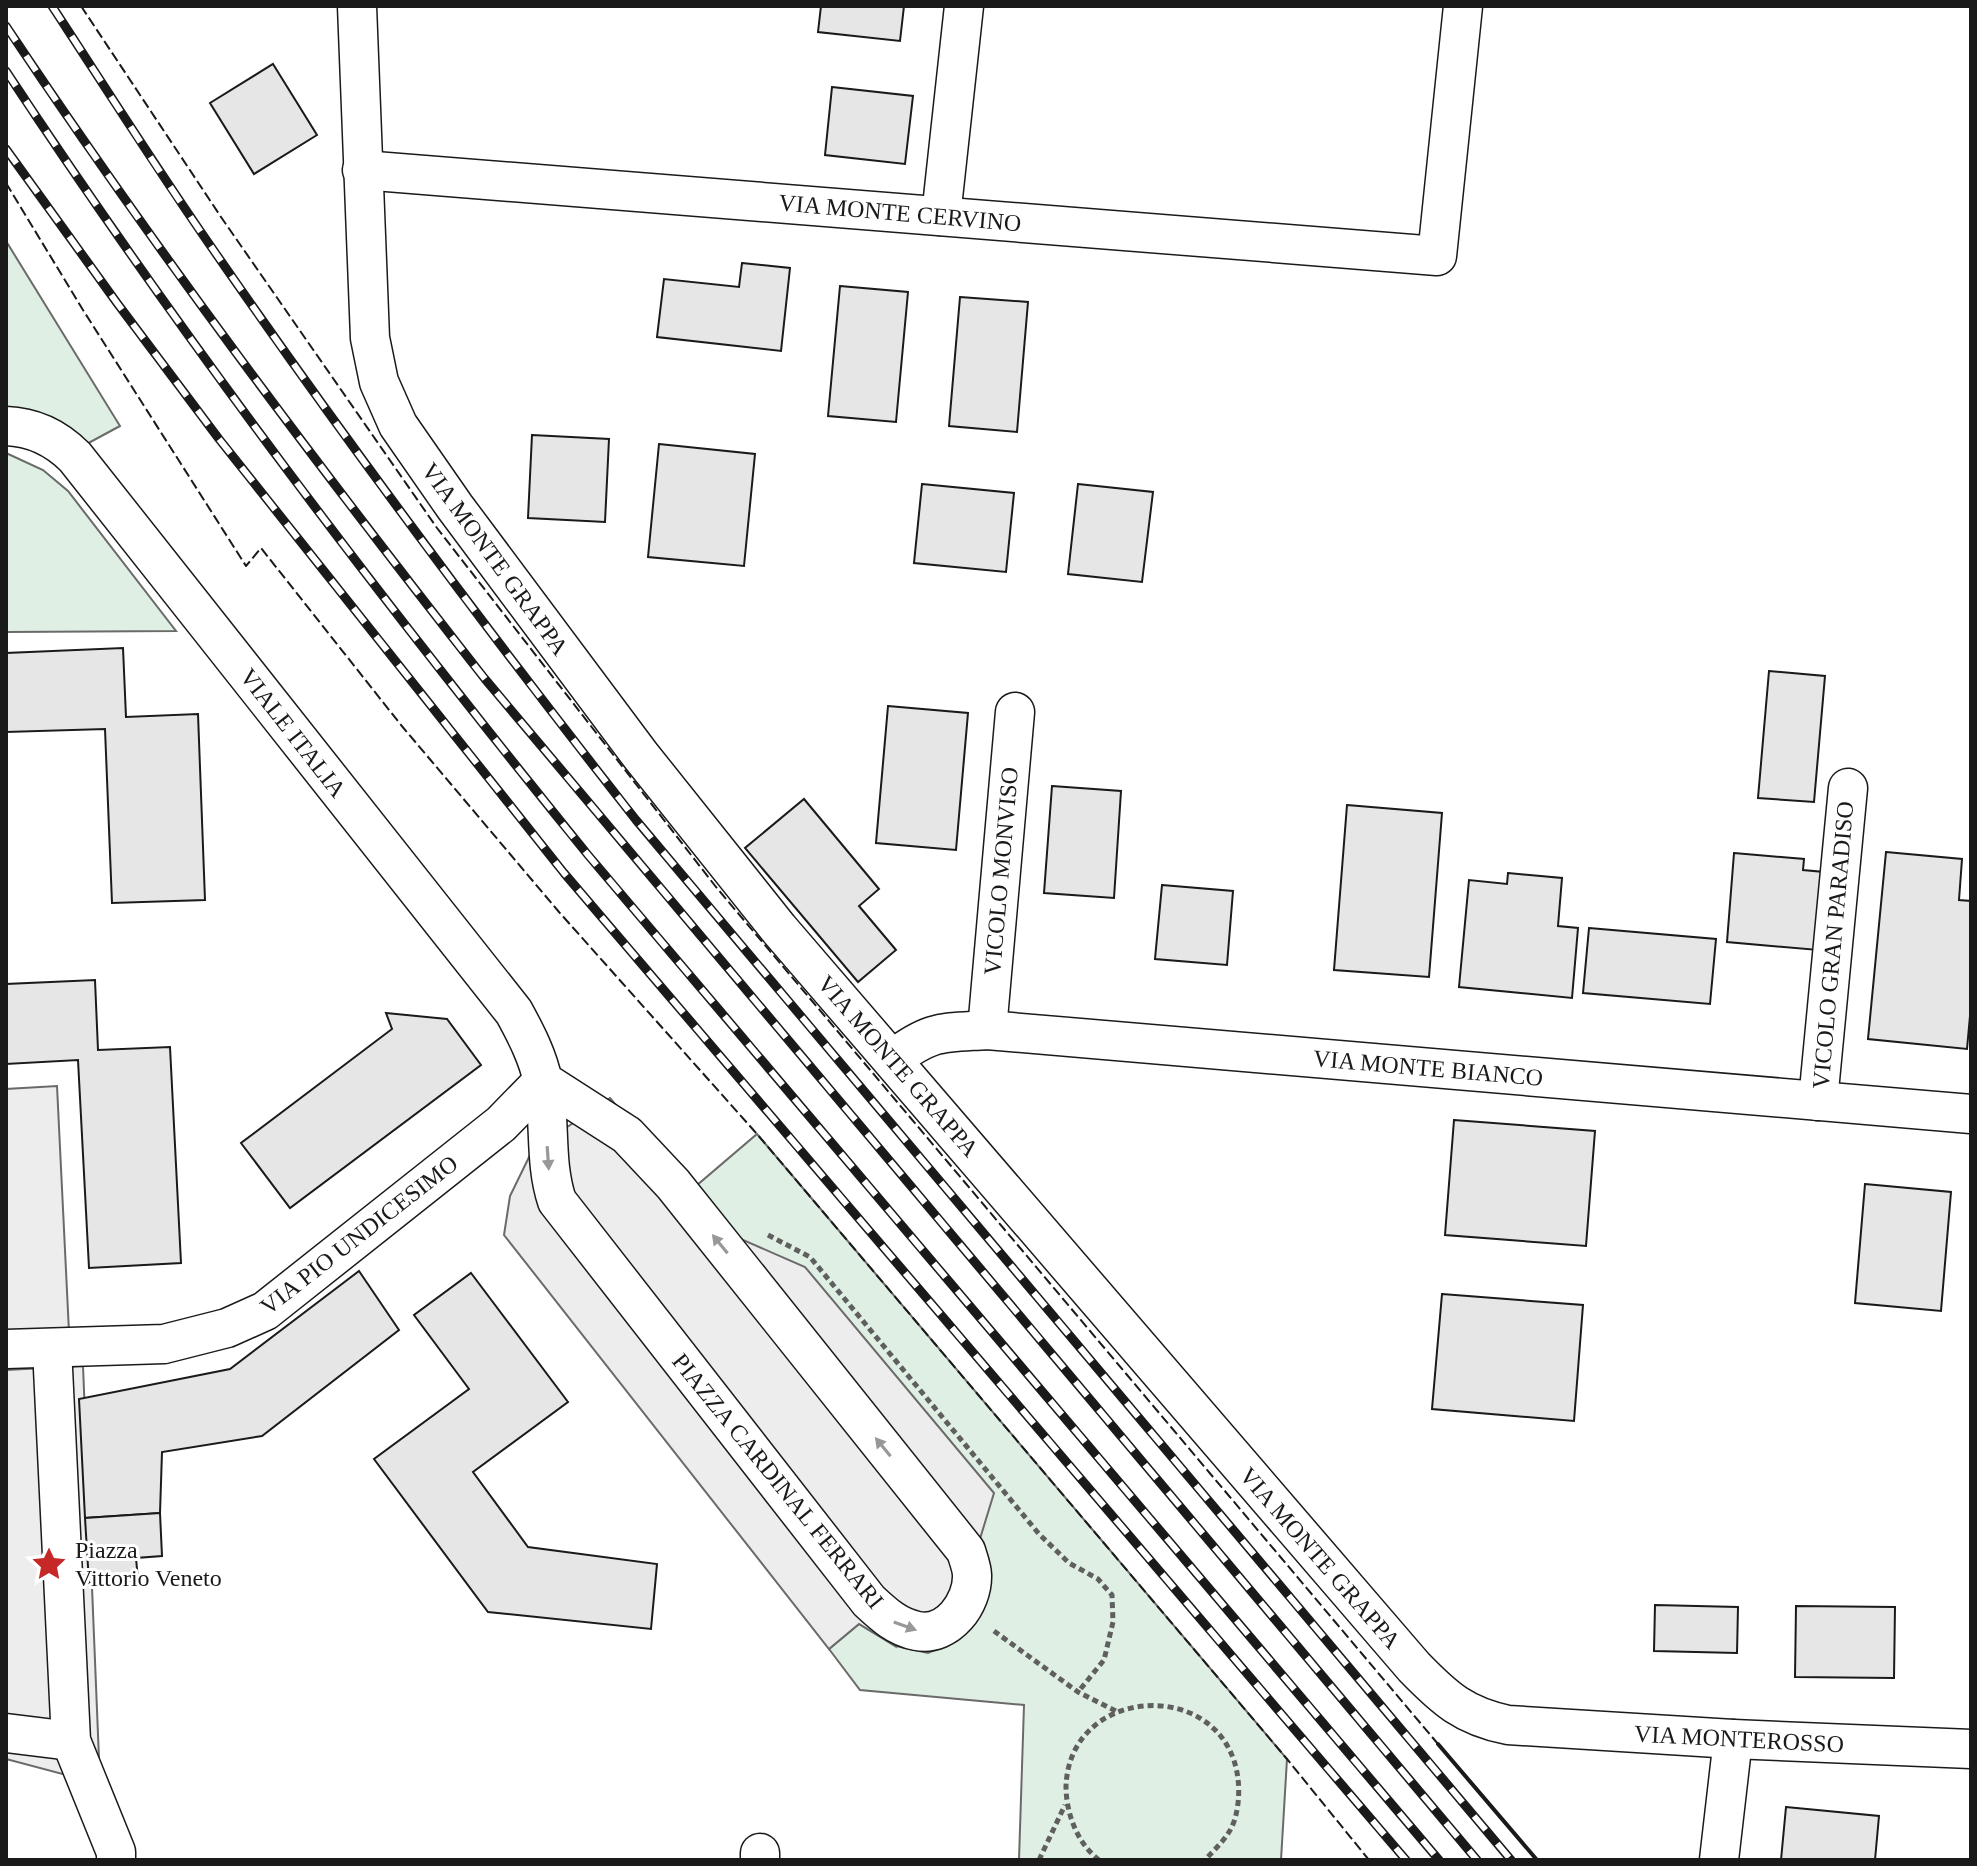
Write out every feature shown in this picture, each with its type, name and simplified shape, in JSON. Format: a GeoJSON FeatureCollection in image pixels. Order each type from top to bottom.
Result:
{"type":"FeatureCollection","features":[{"type":"Feature","properties":{"kind":"street","name":"VIA MONTE GRAPPA"},"geometry":{"type":"LineString","coordinates":[[357,6],[370,338],[379,382],[398,425],[455,507],[651,768],[779,929],[1414,1667],[1460,1710],[1483,1720],[1508,1725]]}},
{"type":"Feature","properties":{"kind":"street"},"geometry":{"type":"LineString","coordinates":[[941,216],[964,6]]}},
{"type":"Feature","properties":{"kind":"street","name":"VIA MONTE CERVINO"},"geometry":{"type":"LineString","coordinates":[[362,170],[1437,256],[1463,6]]}},
{"type":"Feature","properties":{"kind":"street","name":"VIALE ITALIA"},"geometry":{"type":"LineString","coordinates":[[6,426],[17,426],[58,440],[75,457],[514,1012],[529,1038],[543,1081]]}},
{"type":"Feature","properties":{"kind":"street","name":"VICOLO MONVISO"},"geometry":{"type":"LineString","coordinates":[[987,1030],[1015,712]]}},
{"type":"Feature","properties":{"kind":"street","name":"VICOLO GRAN PARADISO"},"geometry":{"type":"LineString","coordinates":[[1818,1101],[1848,788]]}},
{"type":"Feature","properties":{"kind":"street","name":"VIA MONTE BIANCO"},"geometry":{"type":"LineString","coordinates":[[893,1059],[918,1040],[939,1033],[987,1030],[1971,1114]]}},
{"type":"Feature","properties":{"kind":"street","name":"PIAZZA CARDINAL FERRARI"},"geometry":{"type":"LineString","coordinates":[[543,1081],[620,1129],[673,1184],[966,1551],[972,1574],[967,1604],[946,1625],[920,1632],[892,1622],[869,1601],[557,1201],[547,1161],[543,1081]]}},
{"type":"Feature","properties":{"kind":"street","name":"VIA PIO UNDICESIMO"},"geometry":{"type":"LineString","coordinates":[[6,1349],[164,1344],[227,1328],[265,1311],[501,1124],[543,1081]]}},
{"type":"Feature","properties":{"kind":"street"},"geometry":{"type":"LineString","coordinates":[[52,1348],[71,1741],[116,1852],[116,1860]]}},
{"type":"Feature","properties":{"kind":"street","name":"VIA MONTEROSSO"},"geometry":{"type":"LineString","coordinates":[[1508,1725],[1971,1749]]}},
{"type":"Feature","properties":{"kind":"street"},"geometry":{"type":"LineString","coordinates":[[6,1733],[71,1741]]}},
{"type":"Feature","properties":{"kind":"street"},"geometry":{"type":"LineString","coordinates":[[1719,1860],[1733,1739]]}},
{"type":"Feature","properties":{"kind":"path"},"geometry":{"type":"LineString","coordinates":[[756,1229],[810,1257],[1039,1534],[1069,1563],[1098,1579],[1112,1595],[1113,1622],[1104,1660],[1078,1692]]}},
{"type":"Feature","properties":{"kind":"path"},"geometry":{"type":"LineString","coordinates":[[989,1628],[1078,1692],[1116,1712]]}},
{"type":"Feature","properties":{"kind":"path"},"geometry":{"type":"LineString","coordinates":[[1099,1860],[1082,1844],[1066,1804],[1067,1773],[1081,1740],[1104,1718],[1142,1706],[1164,1705],[1193,1714],[1206,1722],[1226,1745],[1236,1766],[1240,1795],[1230,1831],[1205,1860]]}},
{"type":"Feature","properties":{"kind":"path"},"geometry":{"type":"LineString","coordinates":[[1039,1860],[1066,1804]]}},
{"type":"Feature","properties":{"kind":"green space"},"geometry":{"type":"Polygon","coordinates":[[[6,241],[120,426],[83,446],[50,418],[6,410],[6,241]]]}},
{"type":"Feature","properties":{"kind":"green space"},"geometry":{"type":"Polygon","coordinates":[[[6,453],[43,470],[68,491],[176,631],[6,632],[6,453]]]}},
{"type":"Feature","properties":{"kind":"green space"},"geometry":{"type":"Polygon","coordinates":[[[757,1134],[1287,1759],[1281,1860],[1019,1860],[1024,1705],[860,1690],[829,1649],[859,1624],[895,1646],[720,1231],[689,1192],[757,1134]]]}},
{"type":"Feature","properties":{"kind":"shaded area"},"geometry":{"type":"Polygon","coordinates":[[[57,1086],[69,1332],[6,1332],[6,1089],[57,1086]]]}},
{"type":"Feature","properties":{"kind":"shaded area"},"geometry":{"type":"Polygon","coordinates":[[[610,1098],[720,1230],[805,1267],[994,1493],[979,1542],[987,1567],[989,1592],[976,1619],[957,1641],[928,1653],[896,1646],[859,1624],[829,1649],[504,1235],[510,1196],[532,1151],[610,1098]]]}},
{"type":"Feature","properties":{"kind":"shaded area","name":"Piazza Vittorio Veneto"},"geometry":{"type":"Polygon","coordinates":[[[83,1366],[99,1759],[70,1776],[6,1759],[6,1370],[83,1366]]]}},
{"type":"Feature","properties":{"kind":"building"},"geometry":{"type":"Polygon","coordinates":[[[821,6],[904,6],[900,41],[818,32],[821,6]]]}},
{"type":"Feature","properties":{"kind":"building"},"geometry":{"type":"Polygon","coordinates":[[[273,64],[317,135],[254,174],[210,103],[273,64]]]}},
{"type":"Feature","properties":{"kind":"building"},"geometry":{"type":"Polygon","coordinates":[[[832,87],[913,96],[905,164],[825,155],[832,87]]]}},
{"type":"Feature","properties":{"kind":"building"},"geometry":{"type":"Polygon","coordinates":[[[742,263],[790,268],[781,351],[657,337],[664,279],[739,287],[742,263]]]}},
{"type":"Feature","properties":{"kind":"building"},"geometry":{"type":"Polygon","coordinates":[[[840,286],[908,292],[896,422],[828,416],[840,286]]]}},
{"type":"Feature","properties":{"kind":"building"},"geometry":{"type":"Polygon","coordinates":[[[960,297],[1028,302],[1017,432],[949,426],[960,297]]]}},
{"type":"Feature","properties":{"kind":"building"},"geometry":{"type":"Polygon","coordinates":[[[532,435],[609,439],[605,522],[528,518],[532,435]]]}},
{"type":"Feature","properties":{"kind":"building"},"geometry":{"type":"Polygon","coordinates":[[[659,444],[755,454],[744,566],[648,557],[659,444]]]}},
{"type":"Feature","properties":{"kind":"building"},"geometry":{"type":"Polygon","coordinates":[[[922,484],[1014,493],[1006,572],[914,563],[922,484]]]}},
{"type":"Feature","properties":{"kind":"building"},"geometry":{"type":"Polygon","coordinates":[[[1078,484],[1153,492],[1142,582],[1068,574],[1078,484]]]}},
{"type":"Feature","properties":{"kind":"building"},"geometry":{"type":"Polygon","coordinates":[[[123,648],[126,717],[198,714],[205,900],[112,903],[105,729],[6,732],[6,653],[123,648]]]}},
{"type":"Feature","properties":{"kind":"building"},"geometry":{"type":"Polygon","coordinates":[[[1769,671],[1825,676],[1814,802],[1758,798],[1769,671]]]}},
{"type":"Feature","properties":{"kind":"building"},"geometry":{"type":"Polygon","coordinates":[[[888,706],[968,713],[956,850],[876,843],[888,706]]]}},
{"type":"Feature","properties":{"kind":"building"},"geometry":{"type":"Polygon","coordinates":[[[1052,786],[1121,791],[1114,898],[1044,893],[1052,786]]]}},
{"type":"Feature","properties":{"kind":"building"},"geometry":{"type":"Polygon","coordinates":[[[804,799],[879,889],[859,906],[896,950],[858,982],[745,848],[804,799]]]}},
{"type":"Feature","properties":{"kind":"building"},"geometry":{"type":"Polygon","coordinates":[[[1347,805],[1442,813],[1429,977],[1334,970],[1347,805]]]}},
{"type":"Feature","properties":{"kind":"building"},"geometry":{"type":"Polygon","coordinates":[[[1886,852],[1962,859],[1959,900],[1971,901],[1971,1005],[1967,1049],[1868,1039],[1886,852]]]}},
{"type":"Feature","properties":{"kind":"building"},"geometry":{"type":"Polygon","coordinates":[[[1734,853],[1804,859],[1803,870],[1824,872],[1818,950],[1727,942],[1734,853]]]}},
{"type":"Feature","properties":{"kind":"building"},"geometry":{"type":"Polygon","coordinates":[[[1508,873],[1562,878],[1558,926],[1578,928],[1572,998],[1459,987],[1469,880],[1507,884],[1508,873]]]}},
{"type":"Feature","properties":{"kind":"building"},"geometry":{"type":"Polygon","coordinates":[[[1162,885],[1233,891],[1227,965],[1155,959],[1162,885]]]}},
{"type":"Feature","properties":{"kind":"building"},"geometry":{"type":"Polygon","coordinates":[[[1589,928],[1716,939],[1710,1004],[1583,993],[1589,928]]]}},
{"type":"Feature","properties":{"kind":"building"},"geometry":{"type":"Polygon","coordinates":[[[95,980],[98,1050],[170,1047],[181,1263],[89,1268],[78,1060],[6,1064],[6,984],[95,980]]]}},
{"type":"Feature","properties":{"kind":"building"},"geometry":{"type":"Polygon","coordinates":[[[386,1013],[447,1019],[481,1065],[290,1208],[241,1143],[392,1029],[386,1013]]]}},
{"type":"Feature","properties":{"kind":"building"},"geometry":{"type":"Polygon","coordinates":[[[1454,1120],[1595,1131],[1586,1246],[1445,1235],[1454,1120]]]}},
{"type":"Feature","properties":{"kind":"building"},"geometry":{"type":"Polygon","coordinates":[[[1865,1184],[1951,1192],[1941,1311],[1855,1303],[1865,1184]]]}},
{"type":"Feature","properties":{"kind":"building"},"geometry":{"type":"Polygon","coordinates":[[[359,1271],[399,1330],[262,1436],[162,1452],[160,1513],[85,1518],[79,1399],[230,1369],[359,1271]]]}},
{"type":"Feature","properties":{"kind":"building"},"geometry":{"type":"Polygon","coordinates":[[[471,1273],[568,1402],[473,1472],[528,1547],[657,1564],[651,1629],[488,1612],[374,1459],[469,1389],[414,1315],[471,1273]]]}},
{"type":"Feature","properties":{"kind":"building"},"geometry":{"type":"Polygon","coordinates":[[[1442,1294],[1583,1305],[1574,1421],[1432,1409],[1442,1294]]]}},
{"type":"Feature","properties":{"kind":"building"},"geometry":{"type":"Polygon","coordinates":[[[160,1513],[162,1556],[136,1558],[138,1580],[89,1583],[85,1518],[160,1513]]]}},
{"type":"Feature","properties":{"kind":"building"},"geometry":{"type":"Polygon","coordinates":[[[1655,1605],[1738,1607],[1737,1653],[1654,1651],[1655,1605]]]}},
{"type":"Feature","properties":{"kind":"building"},"geometry":{"type":"Polygon","coordinates":[[[1796,1606],[1895,1607],[1894,1678],[1795,1677],[1796,1606]]]}},
{"type":"Feature","properties":{"kind":"building"},"geometry":{"type":"Polygon","coordinates":[[[1786,1807],[1879,1816],[1875,1860],[1781,1860],[1786,1807]]]}},
{"type":"Feature","properties":{"kind":"railway"},"geometry":{"type":"LineString","coordinates":[[52,6],[192,218],[315,393],[473,608],[636,820],[1511,1860]]}},
{"type":"Feature","properties":{"kind":"railway"},"geometry":{"type":"LineString","coordinates":[[6,26],[239,357],[485,679],[1477,1860]]}},
{"type":"Feature","properties":{"kind":"railway"},"geometry":{"type":"LineString","coordinates":[[6,71],[215,372],[511,760],[588,855],[1439,1860]]}},
{"type":"Feature","properties":{"kind":"railway"},"geometry":{"type":"LineString","coordinates":[[6,149],[219,439],[564,873],[1406,1860]]}},
{"type":"Feature","properties":{"kind":"fence"},"geometry":{"type":"LineString","coordinates":[[81,6],[221,217],[437,528],[716,887],[1438,1744]]}},
{"type":"Feature","properties":{"kind":"fence"},"geometry":{"type":"LineString","coordinates":[[6,183],[246,566],[261,548],[401,725],[559,912],[757,1134],[1287,1759],[1369,1860]]}},
{"type":"Feature","properties":{"kind":"wall"},"geometry":{"type":"LineString","coordinates":[[1438,1744],[1537,1860]]}},
{"type":"Feature","properties":{"kind":"place","name":"Piazza Vittorio Veneto"},"geometry":{"type":"Point","coordinates":[49,1564]}}]}
